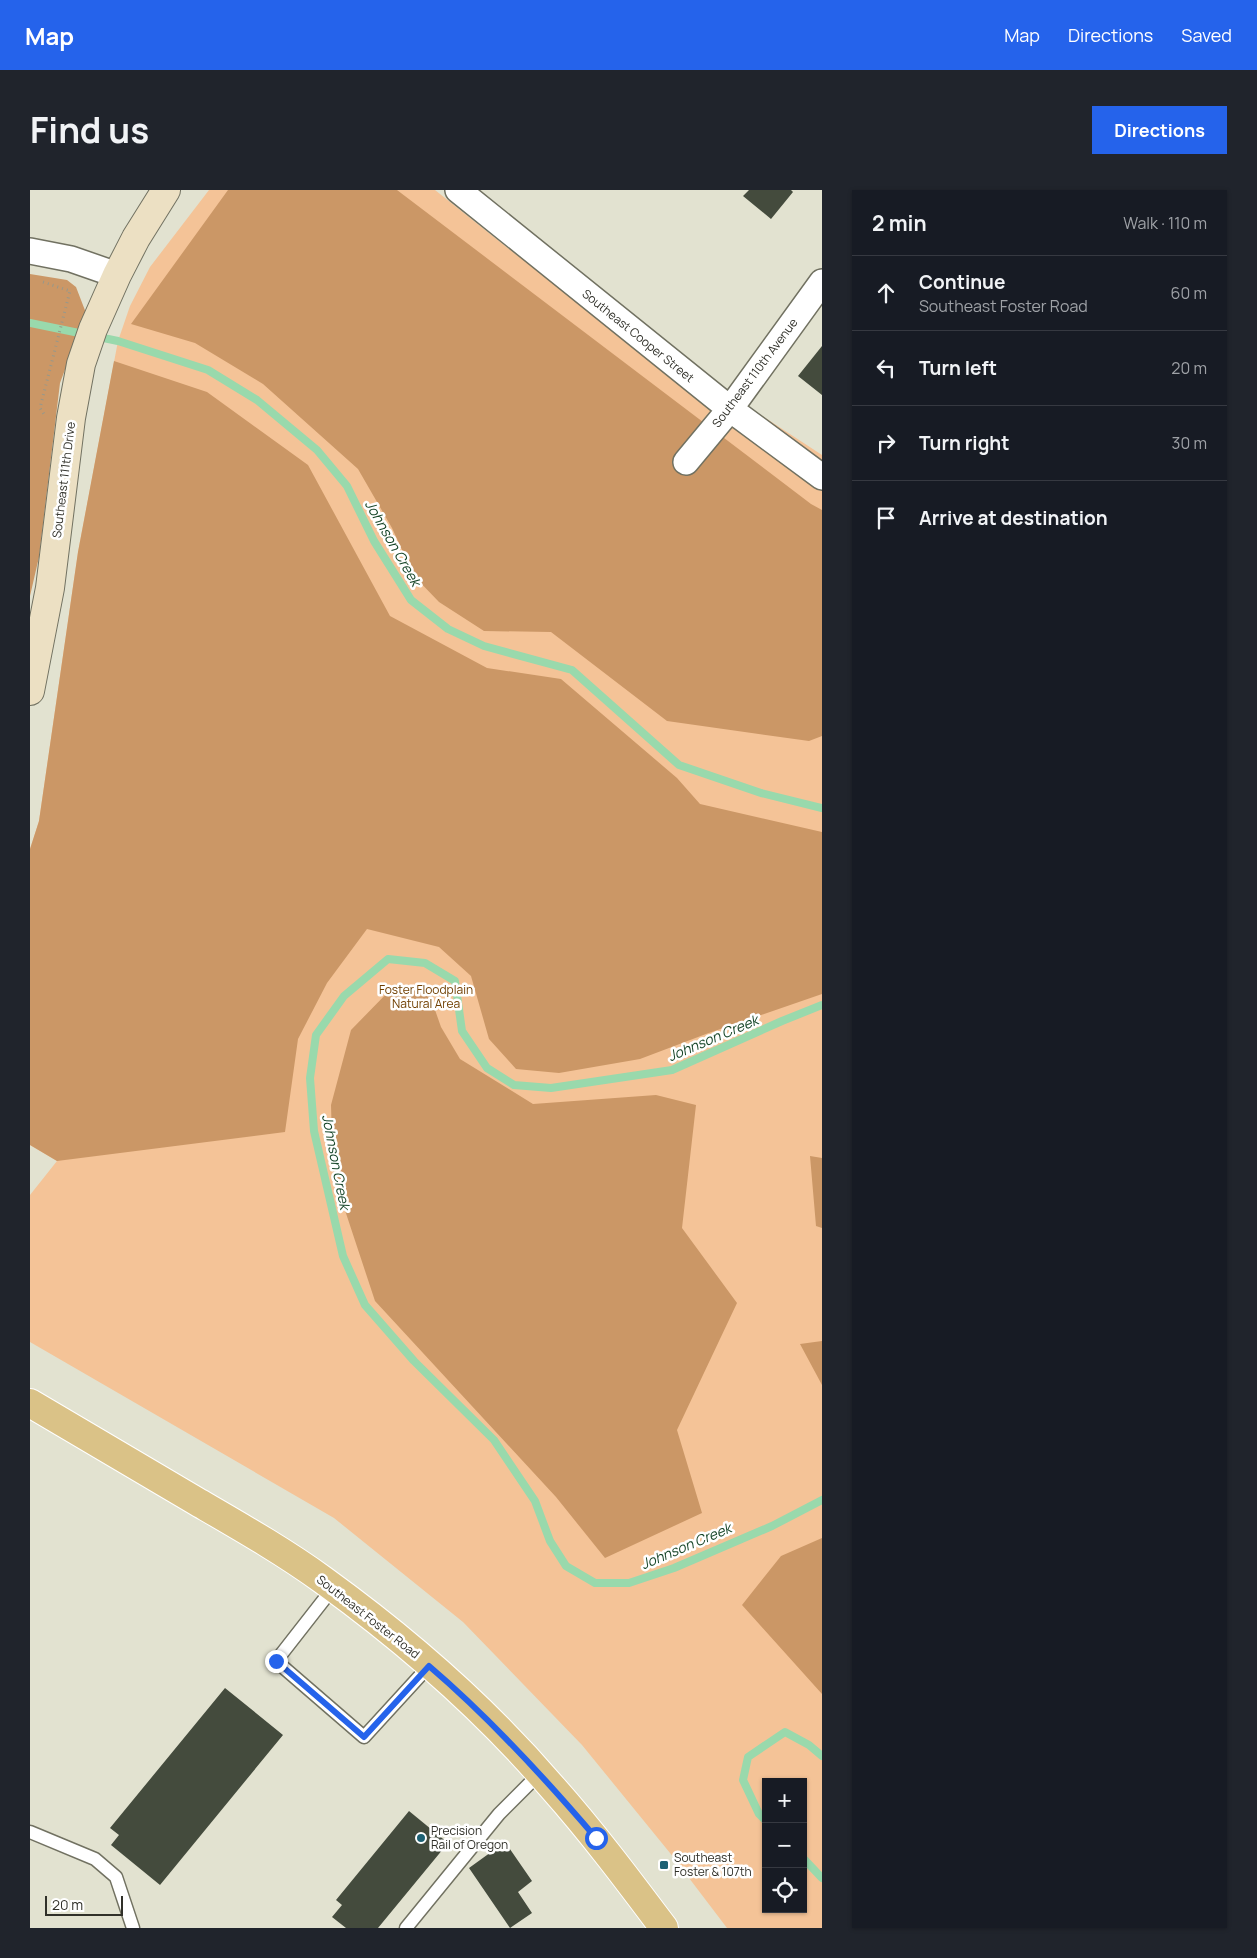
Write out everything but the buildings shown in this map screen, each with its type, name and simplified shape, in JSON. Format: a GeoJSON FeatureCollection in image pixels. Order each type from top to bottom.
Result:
{"type":"FeatureCollection","features":[{"type":"Feature","properties":{"kind":"main road","name":"Southeast 111th Drive"},"geometry":{"type":"LineString","coordinates":[[30,691],[50,588],[71,418],[81,364],[99,314],[117,274],[136,238],[166,190]]}},
{"type":"Feature","properties":{"kind":"main road","name":"Southeast Foster Road"},"geometry":{"type":"LineString","coordinates":[[30,1403],[280,1552],[334,1588],[375,1620],[429,1666],[509,1740],[540,1773],[596,1838],[664,1928]]}},
{"type":"Feature","properties":{"kind":"street","name":"Southeast Cooper Street"},"geometry":{"type":"LineString","coordinates":[[458,190],[730,409],[822,477]]}},
{"type":"Feature","properties":{"kind":"street"},"geometry":{"type":"LineString","coordinates":[[30,251],[71,259],[117,274]]}},
{"type":"Feature","properties":{"kind":"street","name":"Southeast 110th Avenue"},"geometry":{"type":"LineString","coordinates":[[686,462],[730,409],[822,282]]}},
{"type":"Feature","properties":{"kind":"lane"},"geometry":{"type":"LineString","coordinates":[[334,1588],[276,1661],[364,1737],[429,1666]]}},
{"type":"Feature","properties":{"kind":"lane"},"geometry":{"type":"LineString","coordinates":[[406,1928],[499,1814],[540,1773]]}},
{"type":"Feature","properties":{"kind":"lane"},"geometry":{"type":"LineString","coordinates":[[30,1832],[95,1859],[116,1878],[133,1928]]}},
{"type":"Feature","properties":{"kind":"path"},"geometry":{"type":"LineString","coordinates":[[37,280],[70,291],[40,408],[48,421]]}},
{"type":"Feature","properties":{"kind":"green space","name":"Foster Floodplain Natural Area"},"geometry":{"type":"Polygon","coordinates":[[[209,190],[435,190],[518,256],[822,455],[822,1928],[727,1928],[670,1853],[582,1745],[463,1622],[334,1518],[30,1342],[30,1195],[57,1161],[30,1145],[30,849],[39,821],[78,552],[118,341],[130,306],[150,267],[209,190]]]}},
{"type":"Feature","properties":{"kind":"green space"},"geometry":{"type":"Polygon","coordinates":[[[228,190],[397,190],[811,504],[822,510],[822,736],[809,741],[667,721],[551,632],[484,631],[439,602],[414,576],[392,528],[358,469],[263,384],[195,343],[131,324],[228,190]]]}},
{"type":"Feature","properties":{"kind":"green space"},"geometry":{"type":"Polygon","coordinates":[[[30,274],[67,280],[76,287],[86,313],[60,383],[39,557],[30,596],[30,274]]]}},
{"type":"Feature","properties":{"kind":"green space"},"geometry":{"type":"Polygon","coordinates":[[[114,361],[207,392],[308,465],[390,616],[487,668],[561,679],[677,778],[700,804],[822,832],[822,994],[640,1059],[559,1073],[516,1069],[489,1039],[471,976],[439,947],[367,929],[327,983],[298,1039],[285,1132],[57,1161],[30,1145],[30,849],[39,821],[78,552],[114,361]]]}},
{"type":"Feature","properties":{"kind":"green space"},"geometry":{"type":"Polygon","coordinates":[[[391,989],[428,990],[441,1027],[460,1059],[533,1104],[656,1095],[696,1105],[682,1228],[737,1303],[677,1430],[702,1513],[605,1558],[556,1497],[375,1301],[333,1174],[331,1105],[351,1030],[391,989]]]}},
{"type":"Feature","properties":{"kind":"green space"},"geometry":{"type":"Polygon","coordinates":[[[810,1156],[822,1158],[822,1228],[816,1226],[810,1156]]]}},
{"type":"Feature","properties":{"kind":"green space"},"geometry":{"type":"Polygon","coordinates":[[[822,1341],[822,1385],[800,1344],[822,1341]]]}},
{"type":"Feature","properties":{"kind":"green space"},"geometry":{"type":"Polygon","coordinates":[[[822,1538],[822,1694],[742,1605],[781,1556],[822,1538]]]}},
{"type":"Feature","properties":{"kind":"waterway","name":"Johnson Creek"},"geometry":{"type":"LineString","coordinates":[[30,323],[118,341],[208,370],[257,400],[317,450],[347,486],[374,541],[411,600],[448,629],[484,646],[572,670],[679,765],[761,793],[822,808]]}},
{"type":"Feature","properties":{"kind":"waterway","name":"Johnson Creek"},"geometry":{"type":"LineString","coordinates":[[822,1005],[672,1070],[551,1088],[514,1085],[487,1068],[462,1031],[455,981],[425,963],[388,959],[344,996],[316,1035],[310,1078],[314,1131],[343,1256],[365,1305],[414,1361],[494,1440],[535,1501],[550,1541],[566,1566],[595,1583],[629,1583],[674,1568],[772,1526],[822,1500]]}},
{"type":"Feature","properties":{"kind":"waterway","name":"Johnson Creek"},"geometry":{"type":"LineString","coordinates":[[762,1817],[743,1780],[748,1757],[785,1732],[809,1745],[822,1756]]}},
{"type":"Feature","properties":{"kind":"waterway","name":"Johnson Creek"},"geometry":{"type":"LineString","coordinates":[[807,1862],[822,1878]]}},
{"type":"Feature","properties":{"kind":"place","name":"Precision Rail of Oregon"},"geometry":{"type":"Point","coordinates":[421,1838]}},
{"type":"Feature","properties":{"kind":"place","name":"Southeast Foster & 107th"},"geometry":{"type":"Point","coordinates":[664,1865]}},
{"type":"Feature","properties":{"kind":"route"},"geometry":{"type":"LineString","coordinates":[[276,1661],[364,1737],[429,1666],[454,1687],[509,1740],[596,1838]]}}]}
